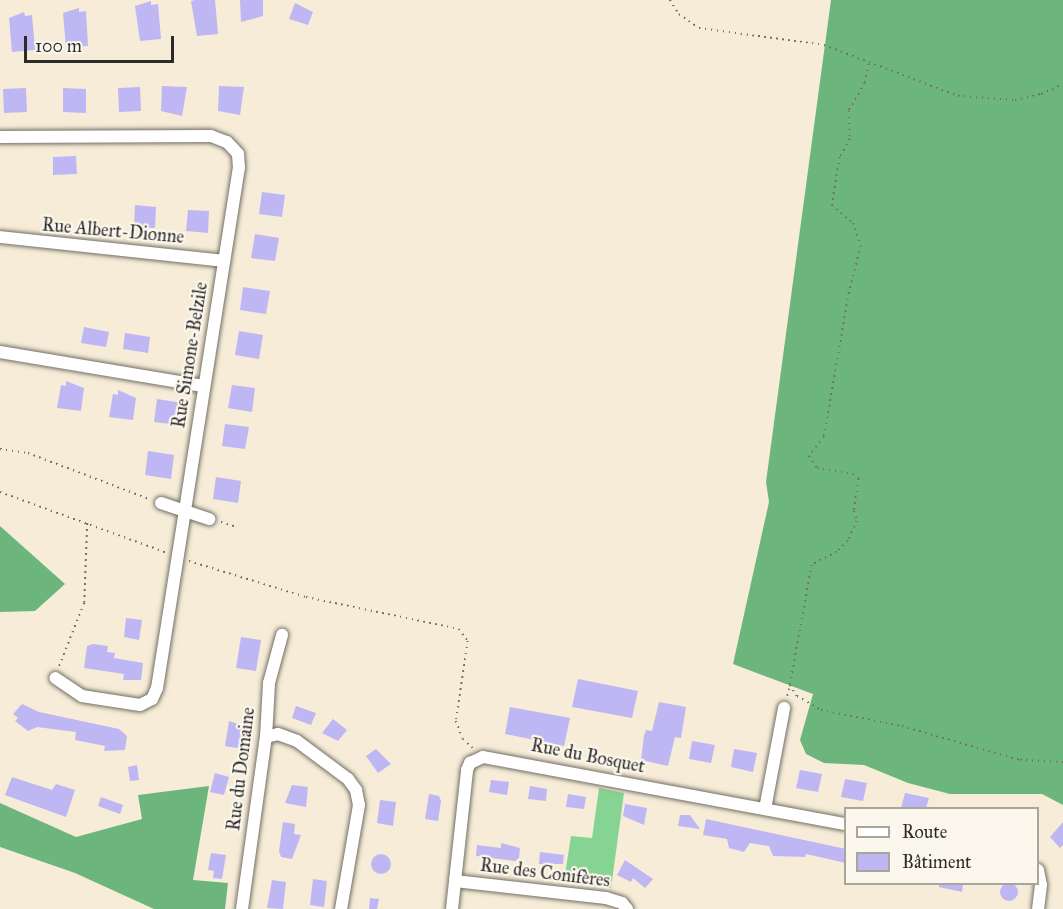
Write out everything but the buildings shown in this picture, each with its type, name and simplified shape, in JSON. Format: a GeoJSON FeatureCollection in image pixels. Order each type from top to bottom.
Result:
{"type":"FeatureCollection","features":[{"type":"Feature","properties":{"kind":"street","name":"Rue Simone-Belzile"},"geometry":{"type":"LineString","coordinates":[[0,137],[211,136],[227,142],[238,154],[239,167],[203,386],[158,688],[152,699],[140,705],[82,696],[55,678]]}},
{"type":"Feature","properties":{"kind":"street","name":"Rue Albert-Dionne"},"geometry":{"type":"LineString","coordinates":[[0,237],[224,261]]}},
{"type":"Feature","properties":{"kind":"street"},"geometry":{"type":"LineString","coordinates":[[0,352],[203,386]]}},
{"type":"Feature","properties":{"kind":"street"},"geometry":{"type":"LineString","coordinates":[[161,503],[214,520]]}},
{"type":"Feature","properties":{"kind":"street","name":"Rue du Domaine"},"geometry":{"type":"LineString","coordinates":[[242,909],[266,737],[269,682],[282,635]]}},
{"type":"Feature","properties":{"kind":"street"},"geometry":{"type":"LineString","coordinates":[[765,809],[784,708]]}},
{"type":"Feature","properties":{"kind":"street"},"geometry":{"type":"LineString","coordinates":[[266,737],[278,734],[297,741],[348,779],[356,790],[359,805],[341,909]]}},
{"type":"Feature","properties":{"kind":"street"},"geometry":{"type":"LineString","coordinates":[[452,909],[467,770],[470,763],[483,757]]}},
{"type":"Feature","properties":{"kind":"street","name":"Rue du Bosquet"},"geometry":{"type":"LineString","coordinates":[[483,757],[844,824]]}},
{"type":"Feature","properties":{"kind":"street"},"geometry":{"type":"LineString","coordinates":[[1038,909],[1041,885],[1039,875]]}},
{"type":"Feature","properties":{"kind":"street","name":"Rue des Conifères"},"geometry":{"type":"LineString","coordinates":[[455,881],[606,898],[622,903],[627,909]]}},
{"type":"Feature","properties":{"kind":"path"},"geometry":{"type":"LineString","coordinates":[[670,0],[679,14],[699,28],[824,45],[941,93],[975,99],[1015,100],[1041,94],[1063,84]]}},
{"type":"Feature","properties":{"kind":"path"},"geometry":{"type":"LineString","coordinates":[[869,64],[865,83],[849,111],[850,139],[840,157],[832,205],[854,223],[861,246],[849,292],[824,437],[809,456],[817,468],[853,474],[859,479],[854,511],[857,521],[837,552],[812,565],[790,685],[797,696],[821,711],[902,726],[1020,760],[1063,762]]}},
{"type":"Feature","properties":{"kind":"path"},"geometry":{"type":"LineString","coordinates":[[0,449],[28,453],[161,503]]}},
{"type":"Feature","properties":{"kind":"path"},"geometry":{"type":"LineString","coordinates":[[0,492],[87,522],[177,557],[306,597],[459,629],[468,640],[458,731],[483,757]]}},
{"type":"Feature","properties":{"kind":"path"},"geometry":{"type":"LineString","coordinates":[[214,520],[237,527]]}},
{"type":"Feature","properties":{"kind":"path"},"geometry":{"type":"LineString","coordinates":[[55,678],[84,603],[87,522]]}},
{"type":"Feature","properties":{"kind":"green space"},"geometry":{"type":"Polygon","coordinates":[[[831,0],[1063,0],[1063,805],[1042,794],[950,794],[908,783],[864,765],[824,763],[806,754],[800,740],[813,694],[733,664],[769,502],[766,482],[831,0]]]}},
{"type":"Feature","properties":{"kind":"green space"},"geometry":{"type":"Polygon","coordinates":[[[0,526],[65,584],[35,611],[0,612],[0,526]]]}},
{"type":"Feature","properties":{"kind":"green space"},"geometry":{"type":"Polygon","coordinates":[[[209,786],[193,880],[228,883],[225,909],[154,909],[75,873],[0,847],[0,803],[76,837],[142,819],[138,795],[209,786]]]}},
{"type":"Feature","properties":{"kind":"green space"},"geometry":{"type":"Polygon","coordinates":[[[599,788],[624,793],[611,888],[564,881],[571,836],[592,838],[599,788]]]}}]}
